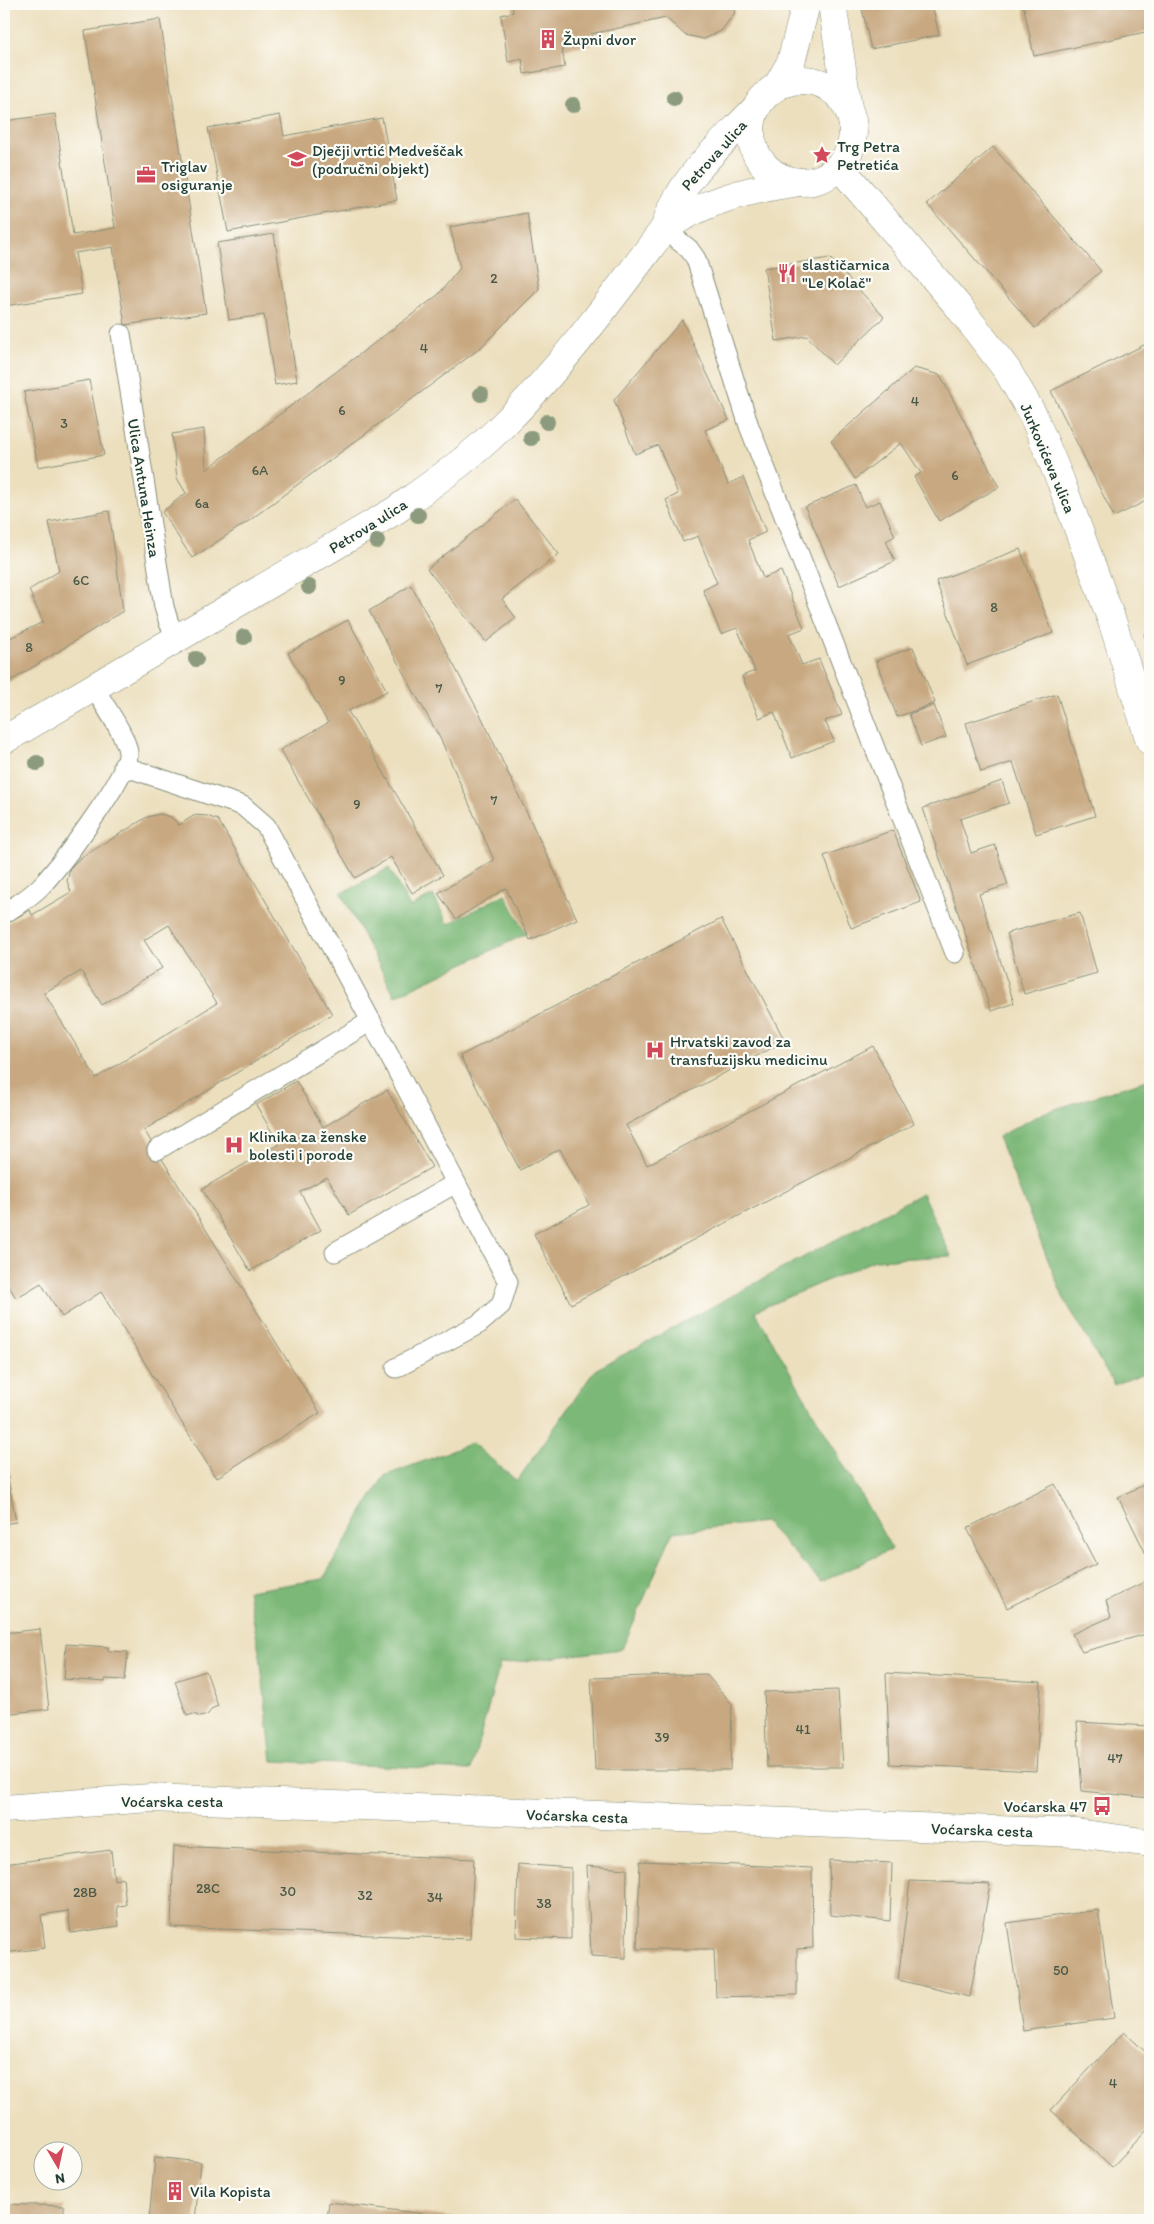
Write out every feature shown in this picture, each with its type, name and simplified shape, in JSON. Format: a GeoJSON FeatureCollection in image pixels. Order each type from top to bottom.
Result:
{"type":"FeatureCollection","features":[{"type":"Feature","properties":{"kind":"street"},"geometry":{"type":"LineString","coordinates":[[778,85],[791,62],[806,4]]}},
{"type":"Feature","properties":{"kind":"street"},"geometry":{"type":"LineString","coordinates":[[832,4],[848,108],[853,124],[852,140],[848,155],[827,176],[800,182],[776,174],[758,158],[752,142],[751,125],[755,109],[764,96],[778,85],[793,80],[810,80],[825,84],[839,95],[848,108]]}},
{"type":"Feature","properties":{"kind":"street","name":"Petrova ulica"},"geometry":{"type":"LineString","coordinates":[[4,740],[396,510],[472,453],[500,428],[578,344],[664,229],[676,198],[690,177],[755,109]]}},
{"type":"Feature","properties":{"kind":"street","name":"Jurkovićeva ulica"},"geometry":{"type":"LineString","coordinates":[[839,166],[958,306],[1007,370],[1033,415],[1061,482],[1113,624],[1150,741]]}},
{"type":"Feature","properties":{"kind":"street","name":"Petrova ulica"},"geometry":{"type":"LineString","coordinates":[[664,229],[678,219],[737,194],[800,182]]}},
{"type":"Feature","properties":{"kind":"street","name":"Voćarska cesta"},"geometry":{"type":"LineString","coordinates":[[4,1809],[150,1798],[1077,1833],[1150,1843]]}},
{"type":"Feature","properties":{"kind":"lane"},"geometry":{"type":"LineString","coordinates":[[664,229],[689,249],[696,259],[749,426],[955,953]]}},
{"type":"Feature","properties":{"kind":"lane","name":"Ulica Antuna Heinza"},"geometry":{"type":"LineString","coordinates":[[121,334],[161,594],[169,623],[178,638]]}},
{"type":"Feature","properties":{"kind":"lane"},"geometry":{"type":"LineString","coordinates":[[4,914],[40,888],[72,849],[118,779],[128,755],[124,739],[94,688]]}},
{"type":"Feature","properties":{"kind":"lane"},"geometry":{"type":"LineString","coordinates":[[123,766],[243,806],[266,826],[508,1282],[501,1305],[479,1324],[396,1368]]}},
{"type":"Feature","properties":{"kind":"lane"},"geometry":{"type":"LineString","coordinates":[[157,1150],[371,1021]]}},
{"type":"Feature","properties":{"kind":"lane"},"geometry":{"type":"LineString","coordinates":[[335,1252],[456,1183]]}},
{"type":"Feature","properties":{"kind":"green space"},"geometry":{"type":"Polygon","coordinates":[[[389,868],[410,907],[433,895],[448,924],[505,894],[526,934],[395,996],[341,893],[389,868]]]}},
{"type":"Feature","properties":{"kind":"green space"},"geometry":{"type":"Polygon","coordinates":[[[1150,1079],[1150,1371],[1114,1385],[1063,1297],[998,1137],[1043,1113],[1150,1079]]]}},
{"type":"Feature","properties":{"kind":"green space"},"geometry":{"type":"Polygon","coordinates":[[[922,1193],[951,1256],[875,1260],[755,1311],[892,1549],[821,1582],[765,1522],[673,1532],[622,1649],[500,1664],[471,1770],[272,1761],[260,1656],[248,1591],[323,1579],[384,1476],[472,1443],[517,1481],[595,1370],[922,1193]]]}},
{"type":"Feature","properties":{"kind":"building","name":"Župni dvor"},"geometry":{"type":"Polygon","coordinates":[[[512,4],[737,4],[734,14],[721,31],[704,39],[685,35],[666,18],[591,34],[593,44],[562,49],[565,67],[524,74],[522,59],[508,62],[501,15],[513,12],[512,4]]]}},
{"type":"Feature","properties":{"kind":"building"},"geometry":{"type":"Polygon","coordinates":[[[861,4],[932,4],[939,35],[871,49],[861,4]]]}},
{"type":"Feature","properties":{"kind":"building"},"geometry":{"type":"Polygon","coordinates":[[[1023,4],[1150,4],[1150,31],[1034,56],[1023,4]]]}},
{"type":"Feature","properties":{"kind":"building","name":"Triglav osiguranje"},"geometry":{"type":"Polygon","coordinates":[[[160,19],[206,313],[125,325],[113,247],[75,253],[82,294],[5,306],[4,121],[55,114],[73,235],[115,228],[85,31],[160,19]]]}},
{"type":"Feature","properties":{"kind":"building"},"geometry":{"type":"Polygon","coordinates":[[[280,115],[284,136],[382,118],[397,200],[228,232],[208,128],[280,115]]]}},
{"type":"Feature","properties":{"kind":"building"},"geometry":{"type":"Polygon","coordinates":[[[993,147],[1101,271],[1035,328],[927,204],[993,147]]]}},
{"type":"Feature","properties":{"kind":"building"},"geometry":{"type":"Polygon","coordinates":[[[527,213],[539,289],[479,349],[246,523],[192,558],[162,512],[186,493],[177,478],[172,434],[204,429],[206,470],[438,295],[460,268],[450,227],[527,213]]]}},
{"type":"Feature","properties":{"kind":"building"},"geometry":{"type":"Polygon","coordinates":[[[274,234],[297,381],[275,385],[264,315],[229,320],[217,243],[274,234]]]}},
{"type":"Feature","properties":{"kind":"building"},"geometry":{"type":"Polygon","coordinates":[[[830,258],[884,317],[834,365],[807,336],[776,341],[764,268],[830,258]]]}},
{"type":"Feature","properties":{"kind":"building"},"geometry":{"type":"Polygon","coordinates":[[[682,320],[729,420],[705,430],[728,484],[743,477],[766,532],[748,540],[763,578],[781,571],[804,628],[789,634],[802,665],[819,659],[842,715],[825,721],[834,741],[792,758],[774,712],[759,718],[742,676],[755,671],[737,628],[721,634],[703,590],[717,583],[698,536],[683,542],[666,500],[678,494],[658,445],[635,454],[614,400],[682,320]]]}},
{"type":"Feature","properties":{"kind":"building"},"geometry":{"type":"Polygon","coordinates":[[[1150,342],[1150,499],[1114,517],[1051,391],[1150,342]]]}},
{"type":"Feature","properties":{"kind":"building"},"geometry":{"type":"Polygon","coordinates":[[[914,368],[940,375],[999,487],[939,521],[914,477],[921,473],[901,443],[855,479],[831,441],[914,368]]]}},
{"type":"Feature","properties":{"kind":"building"},"geometry":{"type":"Polygon","coordinates":[[[89,380],[104,455],[38,467],[24,392],[89,380]]]}},
{"type":"Feature","properties":{"kind":"building"},"geometry":{"type":"Polygon","coordinates":[[[856,485],[865,507],[880,501],[895,536],[886,541],[895,561],[839,586],[805,507],[856,485]]]}},
{"type":"Feature","properties":{"kind":"building"},"geometry":{"type":"Polygon","coordinates":[[[515,499],[559,554],[502,599],[516,618],[486,642],[427,569],[515,499]]]}},
{"type":"Feature","properties":{"kind":"building"},"geometry":{"type":"Polygon","coordinates":[[[109,511],[123,611],[4,685],[4,641],[43,622],[29,590],[59,571],[49,522],[109,511]]]}},
{"type":"Feature","properties":{"kind":"building"},"geometry":{"type":"Polygon","coordinates":[[[1020,549],[1053,633],[967,665],[936,581],[1020,549]]]}},
{"type":"Feature","properties":{"kind":"building"},"geometry":{"type":"Polygon","coordinates":[[[411,585],[482,718],[577,919],[530,940],[506,888],[456,919],[438,893],[494,860],[441,740],[369,611],[411,585]]]}},
{"type":"Feature","properties":{"kind":"building"},"geometry":{"type":"Polygon","coordinates":[[[348,620],[387,691],[348,711],[443,875],[412,893],[391,857],[355,878],[280,750],[328,723],[288,653],[348,620]]]}},
{"type":"Feature","properties":{"kind":"building"},"geometry":{"type":"Polygon","coordinates":[[[1150,632],[1150,653],[1144,634],[1150,632]]]}},
{"type":"Feature","properties":{"kind":"building"},"geometry":{"type":"Polygon","coordinates":[[[913,647],[935,703],[897,717],[876,661],[913,647]]]}},
{"type":"Feature","properties":{"kind":"building"},"geometry":{"type":"Polygon","coordinates":[[[1057,694],[1095,816],[1036,834],[1013,762],[981,772],[966,723],[1057,694]]]}},
{"type":"Feature","properties":{"kind":"building"},"geometry":{"type":"Polygon","coordinates":[[[934,705],[946,737],[921,746],[909,714],[934,705]]]}},
{"type":"Feature","properties":{"kind":"building"},"geometry":{"type":"Polygon","coordinates":[[[1002,781],[1009,803],[960,819],[971,853],[995,845],[1008,885],[979,894],[1014,1003],[991,1011],[923,808],[1002,781]]]}},
{"type":"Feature","properties":{"kind":"building"},"geometry":{"type":"Polygon","coordinates":[[[160,814],[171,817],[179,825],[195,815],[207,816],[218,820],[332,1014],[144,1130],[320,1413],[216,1478],[101,1292],[62,1317],[41,1283],[16,1298],[4,1278],[4,925],[30,910],[32,915],[71,892],[67,881],[70,868],[79,859],[147,817],[160,814]],[[169,925],[144,940],[162,968],[102,1005],[81,971],[44,993],[96,1078],[217,1003],[169,925]]]}},
{"type":"Feature","properties":{"kind":"building"},"geometry":{"type":"Polygon","coordinates":[[[893,830],[921,902],[851,928],[824,856],[893,830]]]}},
{"type":"Feature","properties":{"kind":"building"},"geometry":{"type":"Polygon","coordinates":[[[1080,913],[1097,973],[1024,994],[1007,933],[1080,913]]]}},
{"type":"Feature","properties":{"kind":"building"},"geometry":{"type":"Polygon","coordinates":[[[721,919],[785,1041],[626,1125],[647,1165],[873,1046],[914,1124],[571,1304],[534,1234],[589,1205],[560,1149],[520,1170],[460,1056],[721,919]]]}},
{"type":"Feature","properties":{"kind":"building"},"geometry":{"type":"Polygon","coordinates":[[[296,1081],[323,1127],[387,1090],[432,1167],[349,1215],[327,1177],[300,1192],[321,1230],[250,1271],[202,1189],[279,1144],[256,1105],[296,1081]]]}},
{"type":"Feature","properties":{"kind":"building"},"geometry":{"type":"Polygon","coordinates":[[[4,1456],[16,1522],[4,1524],[4,1456]]]}},
{"type":"Feature","properties":{"kind":"building"},"geometry":{"type":"Polygon","coordinates":[[[1150,1482],[1150,1557],[1148,1558],[1118,1497],[1150,1482]]]}},
{"type":"Feature","properties":{"kind":"building"},"geometry":{"type":"Polygon","coordinates":[[[1055,1484],[1096,1564],[1007,1608],[967,1528],[1055,1484]]]}},
{"type":"Feature","properties":{"kind":"building"},"geometry":{"type":"Polygon","coordinates":[[[1150,1579],[1150,1633],[1082,1652],[1072,1634],[1111,1617],[1106,1601],[1150,1579]]]}},
{"type":"Feature","properties":{"kind":"building"},"geometry":{"type":"Polygon","coordinates":[[[40,1629],[49,1709],[4,1714],[4,1633],[40,1629]]]}},
{"type":"Feature","properties":{"kind":"building"},"geometry":{"type":"Polygon","coordinates":[[[66,1644],[108,1647],[108,1651],[128,1652],[125,1680],[105,1679],[105,1682],[64,1679],[66,1644]]]}},
{"type":"Feature","properties":{"kind":"building"},"geometry":{"type":"Polygon","coordinates":[[[206,1671],[218,1706],[213,1708],[207,1715],[201,1717],[193,1714],[187,1716],[175,1681],[206,1671]]]}},
{"type":"Feature","properties":{"kind":"building"},"geometry":{"type":"Polygon","coordinates":[[[886,1673],[1041,1682],[1036,1771],[890,1764],[886,1673]]]}},
{"type":"Feature","properties":{"kind":"building"},"geometry":{"type":"Polygon","coordinates":[[[706,1674],[732,1704],[730,1770],[595,1770],[591,1678],[706,1674]]]}},
{"type":"Feature","properties":{"kind":"building"},"geometry":{"type":"Polygon","coordinates":[[[838,1690],[843,1767],[767,1767],[764,1692],[838,1690]]]}},
{"type":"Feature","properties":{"kind":"building"},"geometry":{"type":"Polygon","coordinates":[[[1077,1722],[1150,1726],[1150,1798],[1082,1791],[1077,1722]]]}},
{"type":"Feature","properties":{"kind":"building"},"geometry":{"type":"Polygon","coordinates":[[[174,1846],[474,1859],[470,1939],[171,1927],[174,1846]]]}},
{"type":"Feature","properties":{"kind":"building"},"geometry":{"type":"Polygon","coordinates":[[[111,1850],[114,1880],[123,1878],[126,1905],[117,1906],[119,1926],[71,1933],[68,1911],[41,1915],[45,1948],[4,1953],[4,1864],[111,1850]]]}},
{"type":"Feature","properties":{"kind":"building"},"geometry":{"type":"Polygon","coordinates":[[[829,1860],[892,1863],[890,1921],[830,1915],[829,1860]]]}},
{"type":"Feature","properties":{"kind":"building"},"geometry":{"type":"Polygon","coordinates":[[[640,1861],[812,1868],[813,1948],[797,1949],[797,1995],[716,1997],[714,1949],[637,1949],[640,1861]]]}},
{"type":"Feature","properties":{"kind":"building"},"geometry":{"type":"Polygon","coordinates":[[[518,1864],[571,1868],[571,1939],[516,1937],[518,1864]]]}},
{"type":"Feature","properties":{"kind":"building"},"geometry":{"type":"Polygon","coordinates":[[[587,1866],[627,1869],[626,1958],[591,1956],[587,1866]]]}},
{"type":"Feature","properties":{"kind":"building"},"geometry":{"type":"Polygon","coordinates":[[[910,1881],[990,1884],[970,1997],[898,1980],[910,1881]]]}},
{"type":"Feature","properties":{"kind":"building"},"geometry":{"type":"Polygon","coordinates":[[[1098,1910],[1114,2018],[1023,2031],[1007,1923],[1098,1910]]]}},
{"type":"Feature","properties":{"kind":"building"},"geometry":{"type":"Polygon","coordinates":[[[1124,2032],[1150,2056],[1150,2127],[1112,2167],[1051,2110],[1124,2032]]]}},
{"type":"Feature","properties":{"kind":"building","name":"Vila Kopista"},"geometry":{"type":"Polygon","coordinates":[[[155,2157],[201,2162],[195,2220],[149,2220],[155,2157]]]}},
{"type":"Feature","properties":{"kind":"building"},"geometry":{"type":"Polygon","coordinates":[[[329,2202],[463,2219],[463,2220],[327,2220],[329,2202]]]}},
{"type":"Feature","properties":{"kind":"building"},"geometry":{"type":"Polygon","coordinates":[[[4,2204],[64,2206],[64,2220],[4,2220],[4,2204]]]}},
{"type":"Feature","properties":{"kind":"place","name":"Župni dvor"},"geometry":{"type":"Point","coordinates":[548,39]}},
{"type":"Feature","properties":{"kind":"place","name":"Trg Petra Petretića"},"geometry":{"type":"Point","coordinates":[822,155]}},
{"type":"Feature","properties":{"kind":"place","name":"Dječji vrtić Medveščak (područni objekt)"},"geometry":{"type":"Point","coordinates":[297,159]}},
{"type":"Feature","properties":{"kind":"place","name":"Triglav osiguranje"},"geometry":{"type":"Point","coordinates":[146,175]}},
{"type":"Feature","properties":{"kind":"place","name":"slastičarnica \"Le Kolač\""},"geometry":{"type":"Point","coordinates":[787,273]}},
{"type":"Feature","properties":{"kind":"place","name":"Hrvatski zavod za transfuzijsku medicinu"},"geometry":{"type":"Point","coordinates":[655,1050]}},
{"type":"Feature","properties":{"kind":"place","name":"Klinika za ženske bolesti i porode"},"geometry":{"type":"Point","coordinates":[234,1145]}},
{"type":"Feature","properties":{"kind":"place","name":"Voćarska 47"},"geometry":{"type":"Point","coordinates":[1102,1806]}},
{"type":"Feature","properties":{"kind":"place","name":"Vila Kopista"},"geometry":{"type":"Point","coordinates":[175,2191]}}]}
